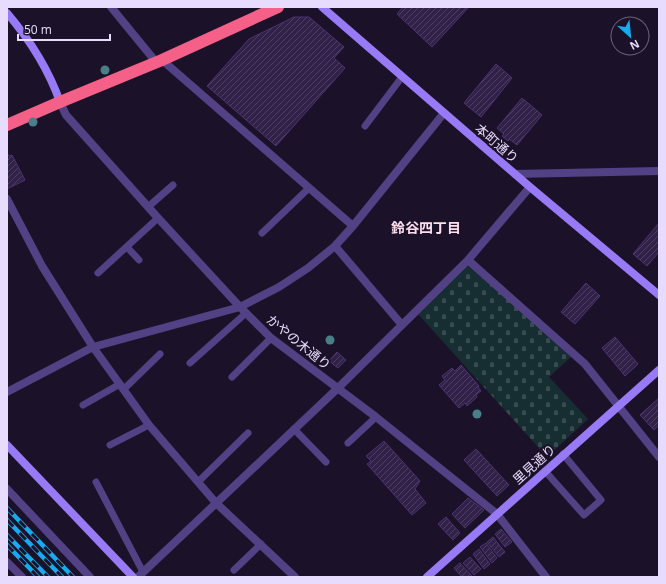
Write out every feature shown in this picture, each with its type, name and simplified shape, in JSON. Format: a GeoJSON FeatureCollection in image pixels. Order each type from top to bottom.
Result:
{"type":"FeatureCollection","features":[{"type":"Feature","properties":{"kind":"highway"},"geometry":{"type":"LineString","coordinates":[[7,125],[159,61],[278,7]]}},
{"type":"Feature","properties":{"kind":"street","name":"本町通り"},"geometry":{"type":"LineString","coordinates":[[322,7],[530,187],[659,295]]}},
{"type":"Feature","properties":{"kind":"street"},"geometry":{"type":"LineString","coordinates":[[113,8],[159,61],[353,226]]}},
{"type":"Feature","properties":{"kind":"street"},"geometry":{"type":"LineString","coordinates":[[7,14],[33,47],[52,80],[60,102]]}},
{"type":"Feature","properties":{"kind":"street","name":"かやの木通り"},"geometry":{"type":"LineString","coordinates":[[60,102],[66,115],[148,207],[243,310],[271,338],[376,417],[497,514],[546,577]]}},
{"type":"Feature","properties":{"kind":"street"},"geometry":{"type":"LineString","coordinates":[[7,392],[93,347],[243,310],[308,268],[335,246],[353,226],[444,113]]}},
{"type":"Feature","properties":{"kind":"street"},"geometry":{"type":"LineString","coordinates":[[515,174],[659,171]]}},
{"type":"Feature","properties":{"kind":"street"},"geometry":{"type":"LineString","coordinates":[[141,575],[338,388],[468,260],[530,187]]}},
{"type":"Feature","properties":{"kind":"street"},"geometry":{"type":"LineString","coordinates":[[7,199],[42,266],[93,347],[149,425],[216,503],[295,577]]}},
{"type":"Feature","properties":{"kind":"street"},"geometry":{"type":"LineString","coordinates":[[335,246],[402,325]]}},
{"type":"Feature","properties":{"kind":"street"},"geometry":{"type":"LineString","coordinates":[[468,260],[585,364],[659,457]]}},
{"type":"Feature","properties":{"kind":"street","name":"里見通り"},"geometry":{"type":"LineString","coordinates":[[427,577],[659,370]]}},
{"type":"Feature","properties":{"kind":"street"},"geometry":{"type":"LineString","coordinates":[[7,445],[133,577]]}},
{"type":"Feature","properties":{"kind":"street"},"geometry":{"type":"LineString","coordinates":[[7,489],[90,577]]}},
{"type":"Feature","properties":{"kind":"street"},"geometry":{"type":"LineString","coordinates":[[7,562],[22,577]]}},
{"type":"Feature","properties":{"kind":"lane"},"geometry":{"type":"LineString","coordinates":[[365,126],[402,77]]}},
{"type":"Feature","properties":{"kind":"lane"},"geometry":{"type":"LineString","coordinates":[[148,207],[173,185]]}},
{"type":"Feature","properties":{"kind":"lane"},"geometry":{"type":"LineString","coordinates":[[262,233],[309,188]]}},
{"type":"Feature","properties":{"kind":"lane"},"geometry":{"type":"LineString","coordinates":[[98,273],[158,218]]}},
{"type":"Feature","properties":{"kind":"lane"},"geometry":{"type":"LineString","coordinates":[[127,247],[139,260]]}},
{"type":"Feature","properties":{"kind":"lane"},"geometry":{"type":"LineString","coordinates":[[190,362],[243,310]]}},
{"type":"Feature","properties":{"kind":"lane"},"geometry":{"type":"LineString","coordinates":[[232,377],[271,338]]}},
{"type":"Feature","properties":{"kind":"lane"},"geometry":{"type":"LineString","coordinates":[[83,405],[122,387],[160,354]]}},
{"type":"Feature","properties":{"kind":"lane"},"geometry":{"type":"LineString","coordinates":[[348,443],[376,417]]}},
{"type":"Feature","properties":{"kind":"lane"},"geometry":{"type":"LineString","coordinates":[[110,445],[149,425]]}},
{"type":"Feature","properties":{"kind":"lane"},"geometry":{"type":"LineString","coordinates":[[294,429],[326,462]]}},
{"type":"Feature","properties":{"kind":"lane"},"geometry":{"type":"LineString","coordinates":[[198,482],[248,433]]}},
{"type":"Feature","properties":{"kind":"lane"},"geometry":{"type":"LineString","coordinates":[[545,471],[584,515],[601,500],[564,454]]}},
{"type":"Feature","properties":{"kind":"lane"},"geometry":{"type":"LineString","coordinates":[[96,482],[141,575]]}},
{"type":"Feature","properties":{"kind":"lane"},"geometry":{"type":"LineString","coordinates":[[234,570],[261,544]]}},
{"type":"Feature","properties":{"kind":"green space"},"geometry":{"type":"Polygon","coordinates":[[[465,265],[470,265],[571,357],[549,377],[588,419],[547,457],[418,314],[465,265]]]}},
{"type":"Feature","properties":{"kind":"building"},"geometry":{"type":"Polygon","coordinates":[[[403,7],[469,7],[432,47],[397,14],[403,7]]]}},
{"type":"Feature","properties":{"kind":"building"},"geometry":{"type":"Polygon","coordinates":[[[294,17],[309,17],[344,47],[334,58],[345,68],[276,146],[207,86],[249,39],[294,17]]]}},
{"type":"Feature","properties":{"kind":"building"},"geometry":{"type":"Polygon","coordinates":[[[496,64],[512,78],[481,117],[464,103],[496,64]]]}},
{"type":"Feature","properties":{"kind":"building"},"geometry":{"type":"Polygon","coordinates":[[[522,98],[542,115],[517,145],[509,139],[508,141],[502,136],[504,134],[497,128],[522,98]]]}},
{"type":"Feature","properties":{"kind":"building"},"geometry":{"type":"Polygon","coordinates":[[[7,153],[9,156],[12,155],[25,180],[7,189],[7,153]]]}},
{"type":"Feature","properties":{"kind":"building"},"geometry":{"type":"Polygon","coordinates":[[[659,223],[659,252],[647,266],[633,254],[659,223]]]}},
{"type":"Feature","properties":{"kind":"building"},"geometry":{"type":"Polygon","coordinates":[[[586,283],[600,296],[575,324],[561,312],[586,283]]]}},
{"type":"Feature","properties":{"kind":"building"},"geometry":{"type":"Polygon","coordinates":[[[615,337],[638,364],[625,376],[602,348],[615,337]]]}},
{"type":"Feature","properties":{"kind":"building"},"geometry":{"type":"Polygon","coordinates":[[[337,352],[346,360],[338,368],[329,361],[337,352]]]}},
{"type":"Feature","properties":{"kind":"building"},"geometry":{"type":"Polygon","coordinates":[[[461,365],[479,386],[478,387],[481,391],[467,406],[465,403],[459,408],[439,385],[445,380],[442,376],[452,368],[455,371],[461,365]]]}},
{"type":"Feature","properties":{"kind":"building"},"geometry":{"type":"Polygon","coordinates":[[[659,398],[659,425],[654,430],[640,415],[659,398]]]}},
{"type":"Feature","properties":{"kind":"building"},"geometry":{"type":"Polygon","coordinates":[[[384,441],[420,481],[415,489],[426,503],[412,515],[367,464],[371,461],[366,456],[384,441]]]}},
{"type":"Feature","properties":{"kind":"building"},"geometry":{"type":"Polygon","coordinates":[[[476,449],[509,485],[497,496],[464,460],[476,449]]]}},
{"type":"Feature","properties":{"kind":"building"},"geometry":{"type":"Polygon","coordinates":[[[468,498],[484,510],[465,528],[452,514],[468,498]]]}},
{"type":"Feature","properties":{"kind":"building"},"geometry":{"type":"Polygon","coordinates":[[[446,517],[460,533],[453,540],[438,524],[446,517]]]}},
{"type":"Feature","properties":{"kind":"building"},"geometry":{"type":"Polygon","coordinates":[[[501,529],[512,542],[505,547],[495,534],[501,529]]]}},
{"type":"Feature","properties":{"kind":"building"},"geometry":{"type":"Polygon","coordinates":[[[493,537],[505,552],[499,557],[487,542],[493,537]]]}},
{"type":"Feature","properties":{"kind":"building"},"geometry":{"type":"Polygon","coordinates":[[[486,543],[497,558],[492,563],[480,547],[486,543]]]}},
{"type":"Feature","properties":{"kind":"building"},"geometry":{"type":"Polygon","coordinates":[[[479,549],[490,564],[484,569],[473,554],[479,549]]]}},
{"type":"Feature","properties":{"kind":"building"},"geometry":{"type":"Polygon","coordinates":[[[470,557],[481,569],[474,575],[463,563],[470,557]]]}},
{"type":"Feature","properties":{"kind":"building"},"geometry":{"type":"Polygon","coordinates":[[[460,563],[472,576],[471,577],[462,577],[454,568],[460,563]]]}},
{"type":"Feature","properties":{"kind":"railway"},"geometry":{"type":"LineString","coordinates":[[7,508],[73,577]]}},
{"type":"Feature","properties":{"kind":"railway"},"geometry":{"type":"LineString","coordinates":[[7,520],[62,577]]}},
{"type":"Feature","properties":{"kind":"railway"},"geometry":{"type":"LineString","coordinates":[[7,535],[48,577]]}},
{"type":"Feature","properties":{"kind":"railway"},"geometry":{"type":"LineString","coordinates":[[7,545],[38,577]]}},
{"type":"Feature","properties":{"kind":"district","name":"鈴谷四丁目"},"geometry":{"type":"Point","coordinates":[426,228]}}]}
